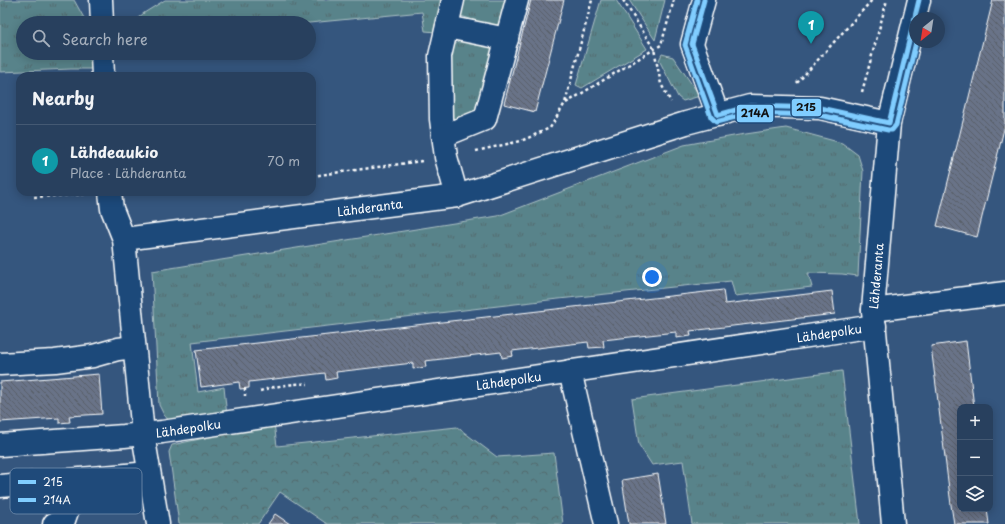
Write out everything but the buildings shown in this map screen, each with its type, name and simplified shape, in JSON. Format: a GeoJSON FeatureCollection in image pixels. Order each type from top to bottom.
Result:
{"type":"FeatureCollection","features":[{"type":"Feature","properties":{"kind":"street"},"geometry":{"type":"LineString","coordinates":[[101,0],[102,16]]}},
{"type":"Feature","properties":{"kind":"street"},"geometry":{"type":"LineString","coordinates":[[453,0],[440,56],[441,119],[446,157],[457,196]]}},
{"type":"Feature","properties":{"kind":"street"},"geometry":{"type":"LineString","coordinates":[[443,136],[485,119],[517,0]]}},
{"type":"Feature","properties":{"kind":"street"},"geometry":{"type":"LineString","coordinates":[[704,0],[692,44],[718,115]]}},
{"type":"Feature","properties":{"kind":"street","name":"Lähderanta"},"geometry":{"type":"LineString","coordinates":[[893,524],[874,318],[889,123],[919,0]]}},
{"type":"Feature","properties":{"kind":"street"},"geometry":{"type":"LineString","coordinates":[[447,27],[506,40]]}},
{"type":"Feature","properties":{"kind":"street"},"geometry":{"type":"LineString","coordinates":[[102,60],[103,72]]}},
{"type":"Feature","properties":{"kind":"street","name":"Lähderanta"},"geometry":{"type":"LineString","coordinates":[[124,239],[457,196],[686,124],[750,106],[820,108],[889,123]]}},
{"type":"Feature","properties":{"kind":"street"},"geometry":{"type":"LineString","coordinates":[[110,196],[112,209],[124,239],[143,434],[158,524]]}},
{"type":"Feature","properties":{"kind":"street","name":"Lähdepolku"},"geometry":{"type":"LineString","coordinates":[[0,445],[143,434],[570,372],[1005,293]]}},
{"type":"Feature","properties":{"kind":"street"},"geometry":{"type":"LineString","coordinates":[[0,364],[56,361],[93,356],[118,348],[134,347]]}},
{"type":"Feature","properties":{"kind":"street"},"geometry":{"type":"LineString","coordinates":[[570,372],[606,524]]}},
{"type":"Feature","properties":{"kind":"street"},"geometry":{"type":"LineString","coordinates":[[142,475],[149,474]]}},
{"type":"Feature","properties":{"kind":"street"},"geometry":{"type":"LineString","coordinates":[[0,486],[10,485]]}},
{"type":"Feature","properties":{"kind":"street"},"geometry":{"type":"LineString","coordinates":[[54,524],[63,523],[66,514]]}},
{"type":"Feature","properties":{"kind":"path"},"geometry":{"type":"LineString","coordinates":[[623,0],[654,49],[661,84],[671,103],[680,108],[686,124]]}},
{"type":"Feature","properties":{"kind":"path"},"geometry":{"type":"LineString","coordinates":[[565,103],[661,45],[674,0]]}},
{"type":"Feature","properties":{"kind":"path"},"geometry":{"type":"LineString","coordinates":[[792,88],[872,0]]}},
{"type":"Feature","properties":{"kind":"path"},"geometry":{"type":"LineString","coordinates":[[858,116],[864,81],[887,0]]}},
{"type":"Feature","properties":{"kind":"path"},"geometry":{"type":"LineString","coordinates":[[34,197],[49,196]]}},
{"type":"Feature","properties":{"kind":"green space"},"geometry":{"type":"Polygon","coordinates":[[[0,0],[74,0],[83,16],[16,16],[16,60],[91,60],[92,69],[0,72],[0,0]]]}},
{"type":"Feature","properties":{"kind":"green space"},"geometry":{"type":"Polygon","coordinates":[[[165,0],[443,0],[436,32],[425,31],[422,12],[316,22],[316,16],[140,16],[165,0]]]}},
{"type":"Feature","properties":{"kind":"green space"},"geometry":{"type":"Polygon","coordinates":[[[459,0],[512,0],[498,28],[461,16],[459,0]]]}},
{"type":"Feature","properties":{"kind":"green space"},"geometry":{"type":"Polygon","coordinates":[[[601,0],[616,0],[647,49],[582,88],[576,85],[601,0]]]}},
{"type":"Feature","properties":{"kind":"green space"},"geometry":{"type":"Polygon","coordinates":[[[629,0],[665,0],[655,40],[629,0]]]}},
{"type":"Feature","properties":{"kind":"green space"},"geometry":{"type":"Polygon","coordinates":[[[461,40],[495,47],[481,115],[453,121],[449,113],[451,47],[461,40]]]}},
{"type":"Feature","properties":{"kind":"green space"},"geometry":{"type":"Polygon","coordinates":[[[662,54],[673,57],[700,96],[683,101],[678,97],[659,60],[662,54]]]}},
{"type":"Feature","properties":{"kind":"green space"},"geometry":{"type":"Polygon","coordinates":[[[786,128],[842,143],[858,155],[863,171],[858,276],[808,273],[812,287],[735,296],[731,281],[549,300],[192,342],[198,392],[224,387],[227,417],[171,423],[164,415],[159,405],[152,271],[498,216],[684,145],[786,128]]]}},
{"type":"Feature","properties":{"kind":"green space"},"geometry":{"type":"Polygon","coordinates":[[[842,371],[860,524],[692,524],[683,461],[652,465],[639,445],[632,399],[842,371]]]}},
{"type":"Feature","properties":{"kind":"green space"},"geometry":{"type":"Polygon","coordinates":[[[274,423],[277,446],[457,427],[497,457],[554,453],[563,524],[327,524],[280,492],[258,524],[179,524],[169,452],[172,445],[274,423]]]}},
{"type":"Feature","properties":{"kind":"transit line","name":"214A"},"geometry":{"type":"LineString","coordinates":[[697,0],[685,45],[711,117],[716,122],[751,113],[819,115],[892,130],[896,125],[915,48]]}},
{"type":"Feature","properties":{"kind":"transit line","name":"215"},"geometry":{"type":"LineString","coordinates":[[704,0],[692,44],[718,115],[750,106],[820,108],[889,123],[919,0]]}},
{"type":"Feature","properties":{"kind":"place","name":"Lähdeaukio"},"geometry":{"type":"Point","coordinates":[811,44]}}]}
